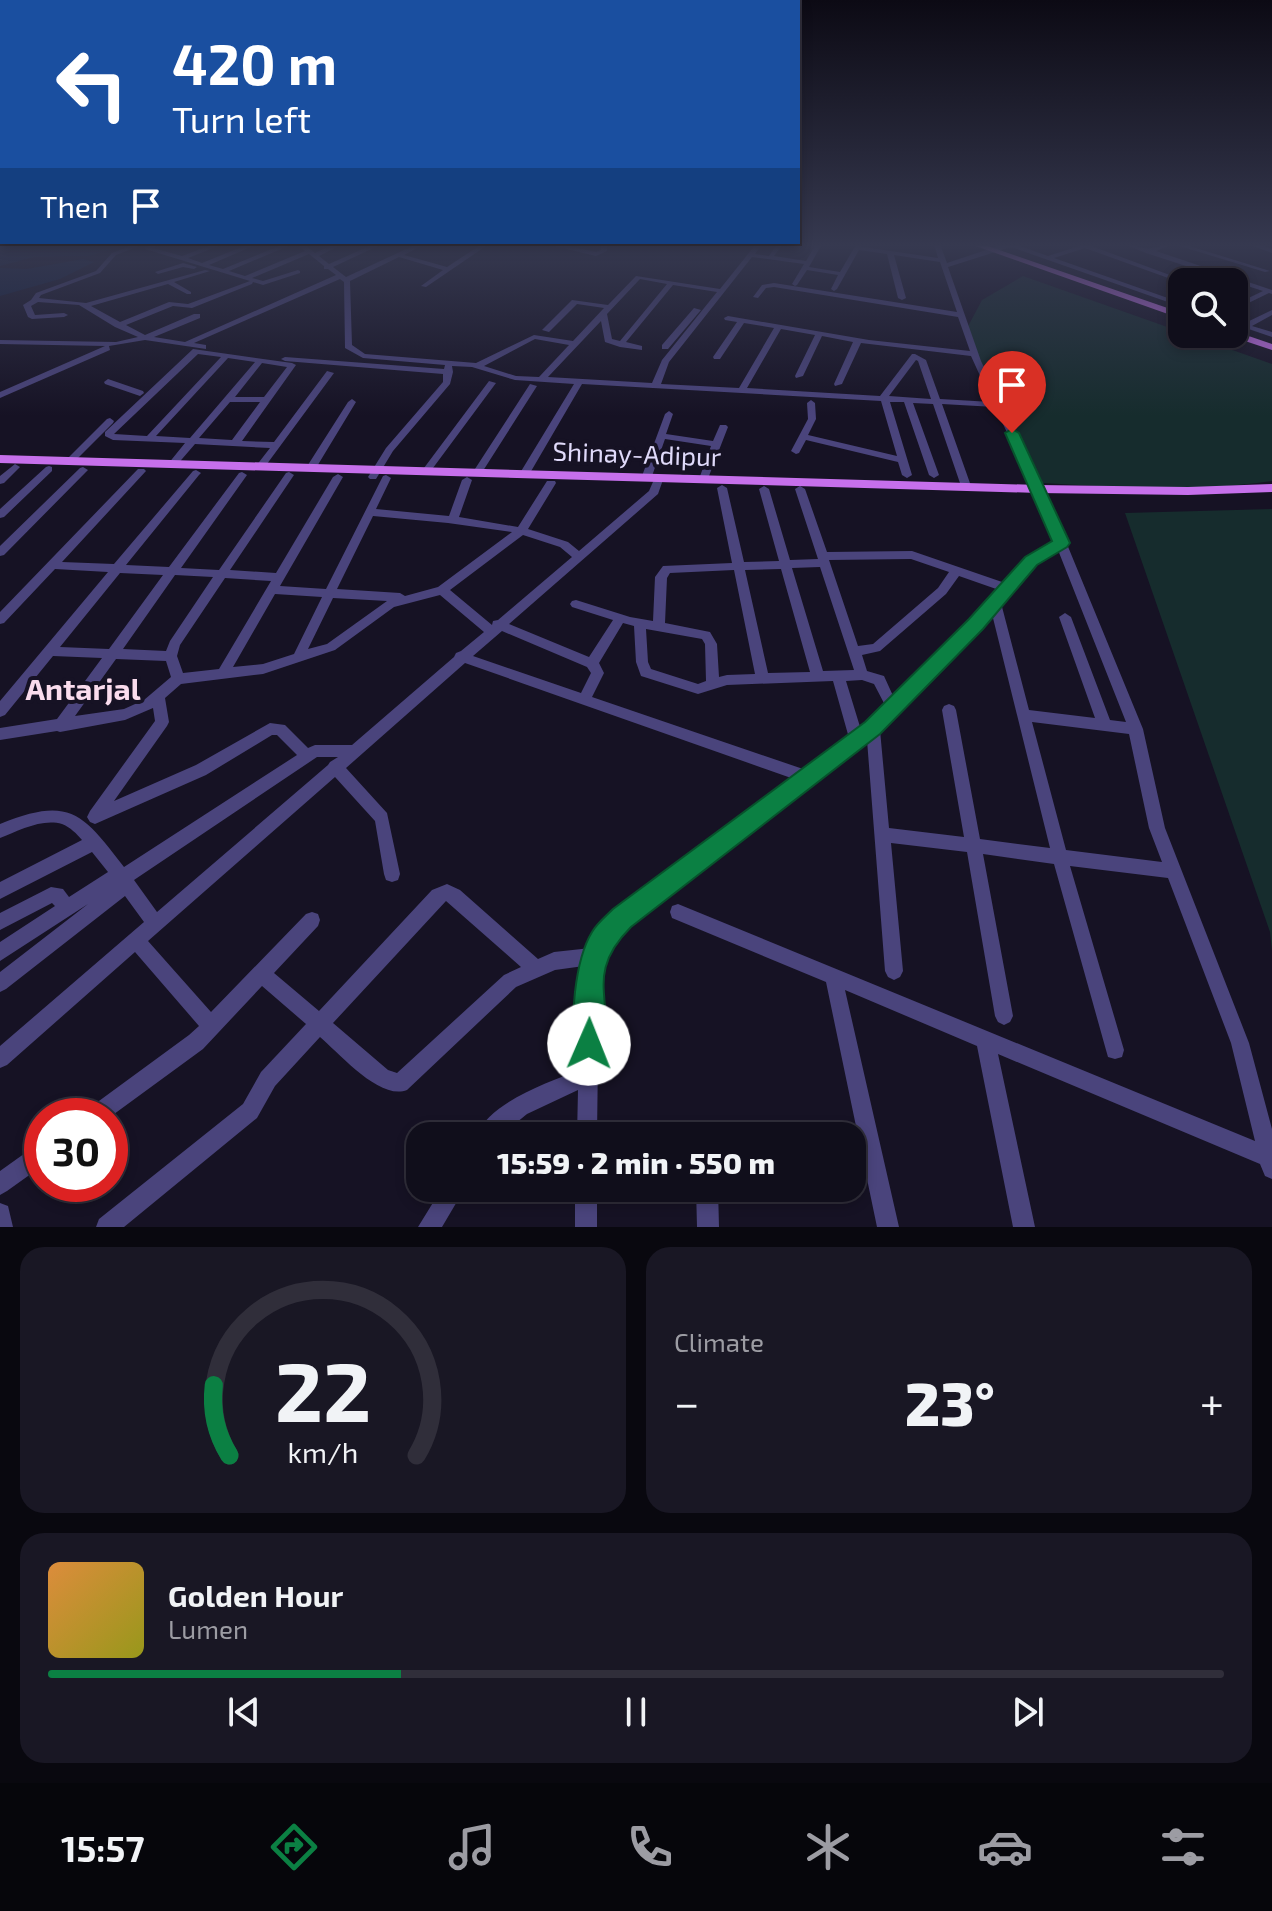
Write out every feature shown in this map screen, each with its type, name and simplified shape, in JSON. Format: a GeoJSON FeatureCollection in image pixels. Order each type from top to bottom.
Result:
{"type":"FeatureCollection","features":[{"type":"Feature","properties":{"kind":"main road"},"geometry":{"type":"LineString","coordinates":[[1248,335],[1272,346]]}},
{"type":"Feature","properties":{"kind":"main road","name":"Shinay-Adipur"},"geometry":{"type":"LineString","coordinates":[[0,459],[311,468],[379,475],[525,473],[655,479],[722,488],[1272,498]]}},
{"type":"Feature","properties":{"kind":"main road","name":"Shinay-Adipur"},"geometry":{"type":"LineString","coordinates":[[0,467],[338,477],[427,470],[551,483],[704,479],[966,486],[1040,494],[1272,488]]}},
{"type":"Feature","properties":{"kind":"street"},"geometry":{"type":"LineString","coordinates":[[34,301],[27,305],[32,317],[64,315]]}},
{"type":"Feature","properties":{"kind":"street"},"geometry":{"type":"LineString","coordinates":[[39,301],[81,304],[93,301]]}},
{"type":"Feature","properties":{"kind":"street"},"geometry":{"type":"LineString","coordinates":[[118,325],[172,304],[189,306],[200,301]]}},
{"type":"Feature","properties":{"kind":"street"},"geometry":{"type":"LineString","coordinates":[[186,344],[282,301]]}},
{"type":"Feature","properties":{"kind":"street"},"geometry":{"type":"LineString","coordinates":[[345,301],[349,350],[363,356],[448,367]]}},
{"type":"Feature","properties":{"kind":"street"},"geometry":{"type":"LineString","coordinates":[[452,521],[473,476],[537,383],[614,301]]}},
{"type":"Feature","properties":{"kind":"street"},"geometry":{"type":"LineString","coordinates":[[620,345],[656,301]]}},
{"type":"Feature","properties":{"kind":"street"},"geometry":{"type":"LineString","coordinates":[[665,347],[708,301]]}},
{"type":"Feature","properties":{"kind":"street"},"geometry":{"type":"LineString","coordinates":[[655,387],[665,362],[710,301]]}},
{"type":"Feature","properties":{"kind":"street"},"geometry":{"type":"LineString","coordinates":[[873,301],[961,315]]}},
{"type":"Feature","properties":{"kind":"street"},"geometry":{"type":"LineString","coordinates":[[956,301],[975,354],[1040,494],[1136,729],[1157,828],[1240,1043],[1270,1163]]}},
{"type":"Feature","properties":{"kind":"street"},"geometry":{"type":"LineString","coordinates":[[546,330],[575,302],[606,310]]}},
{"type":"Feature","properties":{"kind":"street"},"geometry":{"type":"LineString","coordinates":[[81,304],[145,338],[317,363],[477,366],[537,383],[579,382],[998,405]]}},
{"type":"Feature","properties":{"kind":"street"},"geometry":{"type":"LineString","coordinates":[[606,310],[608,340],[639,348]]}},
{"type":"Feature","properties":{"kind":"street"},"geometry":{"type":"LineString","coordinates":[[1248,325],[1272,312]]}},
{"type":"Feature","properties":{"kind":"street"},"geometry":{"type":"LineString","coordinates":[[0,395],[116,344],[145,338],[197,316]]}},
{"type":"Feature","properties":{"kind":"street"},"geometry":{"type":"LineString","coordinates":[[728,318],[858,340],[975,354]]}},
{"type":"Feature","properties":{"kind":"street"},"geometry":{"type":"LineString","coordinates":[[717,357],[742,320]]}},
{"type":"Feature","properties":{"kind":"street"},"geometry":{"type":"LineString","coordinates":[[741,392],[778,327]]}},
{"type":"Feature","properties":{"kind":"street"},"geometry":{"type":"LineString","coordinates":[[1248,331],[1272,334]]}},
{"type":"Feature","properties":{"kind":"street"},"geometry":{"type":"LineString","coordinates":[[799,376],[819,334]]}},
{"type":"Feature","properties":{"kind":"street"},"geometry":{"type":"LineString","coordinates":[[477,366],[534,337],[574,344]]}},
{"type":"Feature","properties":{"kind":"street"},"geometry":{"type":"LineString","coordinates":[[838,384],[858,340]]}},
{"type":"Feature","properties":{"kind":"street"},"geometry":{"type":"LineString","coordinates":[[0,342],[116,344]]}},
{"type":"Feature","properties":{"kind":"street"},"geometry":{"type":"LineString","coordinates":[[70,461],[140,393],[197,346]]}},
{"type":"Feature","properties":{"kind":"street"},"geometry":{"type":"LineString","coordinates":[[235,443],[293,366],[203,350],[193,353],[108,434],[149,439],[276,445]]}},
{"type":"Feature","properties":{"kind":"street"},"geometry":{"type":"LineString","coordinates":[[149,439],[227,355]]}},
{"type":"Feature","properties":{"kind":"street"},"geometry":{"type":"LineString","coordinates":[[907,475],[885,399],[886,391],[915,356],[922,360],[966,486]]}},
{"type":"Feature","properties":{"kind":"street"},"geometry":{"type":"LineString","coordinates":[[173,464],[260,361]]}},
{"type":"Feature","properties":{"kind":"street"},"geometry":{"type":"LineString","coordinates":[[298,658],[370,512],[379,475],[447,382],[448,367]]}},
{"type":"Feature","properties":{"kind":"street"},"geometry":{"type":"LineString","coordinates":[[261,466],[330,373]]}},
{"type":"Feature","properties":{"kind":"street"},"geometry":{"type":"LineString","coordinates":[[108,382],[140,393]]}},
{"type":"Feature","properties":{"kind":"street"},"geometry":{"type":"LineString","coordinates":[[525,473],[579,382]]}},
{"type":"Feature","properties":{"kind":"street"},"geometry":{"type":"LineString","coordinates":[[427,470],[492,383]]}},
{"type":"Feature","properties":{"kind":"street"},"geometry":{"type":"LineString","coordinates":[[228,399],[268,400]]}},
{"type":"Feature","properties":{"kind":"street"},"geometry":{"type":"LineString","coordinates":[[908,400],[934,475]]}},
{"type":"Feature","properties":{"kind":"street"},"geometry":{"type":"LineString","coordinates":[[311,468],[352,402]]}},
{"type":"Feature","properties":{"kind":"street"},"geometry":{"type":"LineString","coordinates":[[796,451],[812,419],[811,403]]}},
{"type":"Feature","properties":{"kind":"street"},"geometry":{"type":"LineString","coordinates":[[0,1058],[578,556],[655,479],[661,436],[669,414]]}},
{"type":"Feature","properties":{"kind":"street"},"geometry":{"type":"LineString","coordinates":[[704,479],[723,427]]}},
{"type":"Feature","properties":{"kind":"street"},"geometry":{"type":"LineString","coordinates":[[661,436],[717,444]]}},
{"type":"Feature","properties":{"kind":"street"},"geometry":{"type":"LineString","coordinates":[[803,437],[903,460]]}},
{"type":"Feature","properties":{"kind":"street"},"geometry":{"type":"LineString","coordinates":[[0,481],[15,467]]}},
{"type":"Feature","properties":{"kind":"street"},"geometry":{"type":"LineString","coordinates":[[0,515],[49,469]]}},
{"type":"Feature","properties":{"kind":"street"},"geometry":{"type":"LineString","coordinates":[[0,552],[83,470]]}},
{"type":"Feature","properties":{"kind":"street"},"geometry":{"type":"LineString","coordinates":[[0,620],[141,471]]}},
{"type":"Feature","properties":{"kind":"street"},"geometry":{"type":"LineString","coordinates":[[0,711],[196,473]]}},
{"type":"Feature","properties":{"kind":"street"},"geometry":{"type":"LineString","coordinates":[[60,726],[242,475]]}},
{"type":"Feature","properties":{"kind":"street"},"geometry":{"type":"LineString","coordinates":[[178,679],[171,656],[174,644],[289,475]]}},
{"type":"Feature","properties":{"kind":"street"},"geometry":{"type":"LineString","coordinates":[[222,675],[338,477]]}},
{"type":"Feature","properties":{"kind":"street"},"geometry":{"type":"LineString","coordinates":[[0,734],[125,714],[158,698],[178,679],[263,669],[342,642],[381,610],[442,590],[521,531],[551,483]]}},
{"type":"Feature","properties":{"kind":"street"},"geometry":{"type":"LineString","coordinates":[[722,488],[763,679]]}},
{"type":"Feature","properties":{"kind":"street"},"geometry":{"type":"LineString","coordinates":[[764,489],[818,677]]}},
{"type":"Feature","properties":{"kind":"street"},"geometry":{"type":"LineString","coordinates":[[800,489],[862,675]]}},
{"type":"Feature","properties":{"kind":"street"},"geometry":{"type":"LineString","coordinates":[[370,512],[521,531],[562,542],[578,556]]}},
{"type":"Feature","properties":{"kind":"street"},"geometry":{"type":"LineString","coordinates":[[587,1122],[594,956],[602,938],[622,918],[873,728],[1031,561],[1061,543]]}},
{"type":"Feature","properties":{"kind":"street"},"geometry":{"type":"LineString","coordinates":[[659,626],[661,577],[667,569],[786,564],[902,554],[1007,588]]}},
{"type":"Feature","properties":{"kind":"street"},"geometry":{"type":"LineString","coordinates":[[51,565],[279,577]]}},
{"type":"Feature","properties":{"kind":"street"},"geometry":{"type":"LineString","coordinates":[[854,651],[876,648],[942,591],[957,570]]}},
{"type":"Feature","properties":{"kind":"street"},"geometry":{"type":"LineString","coordinates":[[272,590],[411,598]]}},
{"type":"Feature","properties":{"kind":"street"},"geometry":{"type":"LineString","coordinates":[[442,590],[494,627],[592,663],[598,673],[584,700]]}},
{"type":"Feature","properties":{"kind":"street"},"geometry":{"type":"LineString","coordinates":[[995,602],[1060,857],[1115,1050]]}},
{"type":"Feature","properties":{"kind":"street"},"geometry":{"type":"LineString","coordinates":[[576,604],[620,618],[706,635],[711,644],[713,684]]}},
{"type":"Feature","properties":{"kind":"street"},"geometry":{"type":"LineString","coordinates":[[1065,617],[1105,726]]}},
{"type":"Feature","properties":{"kind":"street"},"geometry":{"type":"LineString","coordinates":[[592,663],[620,618]]}},
{"type":"Feature","properties":{"kind":"street"},"geometry":{"type":"LineString","coordinates":[[640,622],[642,662],[646,672],[693,689],[763,679],[862,675],[879,680],[892,706]]}},
{"type":"Feature","properties":{"kind":"street"},"geometry":{"type":"LineString","coordinates":[[50,651],[171,656]]}},
{"type":"Feature","properties":{"kind":"street"},"geometry":{"type":"LineString","coordinates":[[460,656],[806,777]]}},
{"type":"Feature","properties":{"kind":"street"},"geometry":{"type":"LineString","coordinates":[[838,676],[857,741]]}},
{"type":"Feature","properties":{"kind":"street"},"geometry":{"type":"LineString","coordinates":[[0,891],[89,838],[95,817],[162,722],[158,698]]}},
{"type":"Feature","properties":{"kind":"street"},"geometry":{"type":"LineString","coordinates":[[949,710],[1004,1016]]}},
{"type":"Feature","properties":{"kind":"street"},"geometry":{"type":"LineString","coordinates":[[1024,715],[1136,729]]}},
{"type":"Feature","properties":{"kind":"street"},"geometry":{"type":"LineString","coordinates":[[873,728],[894,971]]}},
{"type":"Feature","properties":{"kind":"street"},"geometry":{"type":"LineString","coordinates":[[95,817],[201,770],[270,729],[280,729],[307,756]]}},
{"type":"Feature","properties":{"kind":"street"},"geometry":{"type":"LineString","coordinates":[[0,983],[121,880],[307,756],[322,749],[352,751]]}},
{"type":"Feature","properties":{"kind":"street"},"geometry":{"type":"LineString","coordinates":[[335,766],[382,818],[392,874]]}},
{"type":"Feature","properties":{"kind":"street"},"geometry":{"type":"LineString","coordinates":[[0,831],[54,817],[68,818],[89,838],[155,923]]}},
{"type":"Feature","properties":{"kind":"street"},"geometry":{"type":"LineString","coordinates":[[881,834],[1173,871]]}},
{"type":"Feature","properties":{"kind":"street"},"geometry":{"type":"LineString","coordinates":[[0,952],[66,907],[121,880]]}},
{"type":"Feature","properties":{"kind":"street"},"geometry":{"type":"LineString","coordinates":[[107,1227],[250,1111],[268,1079],[438,896],[447,892],[534,967]]}},
{"type":"Feature","properties":{"kind":"street"},"geometry":{"type":"LineString","coordinates":[[0,922],[51,895],[57,895],[66,907]]}},
{"type":"Feature","properties":{"kind":"street"},"geometry":{"type":"LineString","coordinates":[[678,912],[985,1039],[1270,1163]]}},
{"type":"Feature","properties":{"kind":"street"},"geometry":{"type":"LineString","coordinates":[[121,1098],[177,1059],[212,1027],[312,920]]}},
{"type":"Feature","properties":{"kind":"street"},"geometry":{"type":"LineString","coordinates":[[136,940],[212,1027]]}},
{"type":"Feature","properties":{"kind":"street"},"geometry":{"type":"LineString","coordinates":[[262,974],[383,1079],[400,1083],[510,981],[534,967],[594,956]]}},
{"type":"Feature","properties":{"kind":"street"},"geometry":{"type":"LineString","coordinates":[[833,975],[888,1227]]}},
{"type":"Feature","properties":{"kind":"street"},"geometry":{"type":"LineString","coordinates":[[985,1039],[1024,1227]]}},
{"type":"Feature","properties":{"kind":"street"},"geometry":{"type":"LineString","coordinates":[[498,1122],[526,1102],[588,1076]]}},
{"type":"Feature","properties":{"kind":"street"},"geometry":{"type":"LineString","coordinates":[[0,1184],[24,1166]]}},
{"type":"Feature","properties":{"kind":"street"},"geometry":{"type":"LineString","coordinates":[[429,1227],[445,1202]]}},
{"type":"Feature","properties":{"kind":"street"},"geometry":{"type":"LineString","coordinates":[[586,1202],[586,1227]]}},
{"type":"Feature","properties":{"kind":"street"},"geometry":{"type":"LineString","coordinates":[[707,1202],[708,1227]]}},
{"type":"Feature","properties":{"kind":"street"},"geometry":{"type":"LineString","coordinates":[[0,1214],[2,1227]]}},
{"type":"Feature","properties":{"kind":"green space"},"geometry":{"type":"Polygon","coordinates":[[[981,301],[1094,301],[1168,327],[1168,348],[1227,348],[1272,364],[1272,481],[1181,488],[1029,482],[965,332],[981,301]]]}},
{"type":"Feature","properties":{"kind":"green space"},"geometry":{"type":"Polygon","coordinates":[[[1272,509],[1272,951],[1270,932],[1125,513],[1272,509]]]}},
{"type":"Feature","properties":{"kind":"district","name":"Antarjal"},"geometry":{"type":"Point","coordinates":[83,688]}},
{"type":"Feature","properties":{"kind":"route"},"geometry":{"type":"LineString","coordinates":[[589,1044],[590,980],[594,956],[602,938],[622,918],[873,728],[976,624],[1031,561],[1061,543],[1012,433]]}}]}
